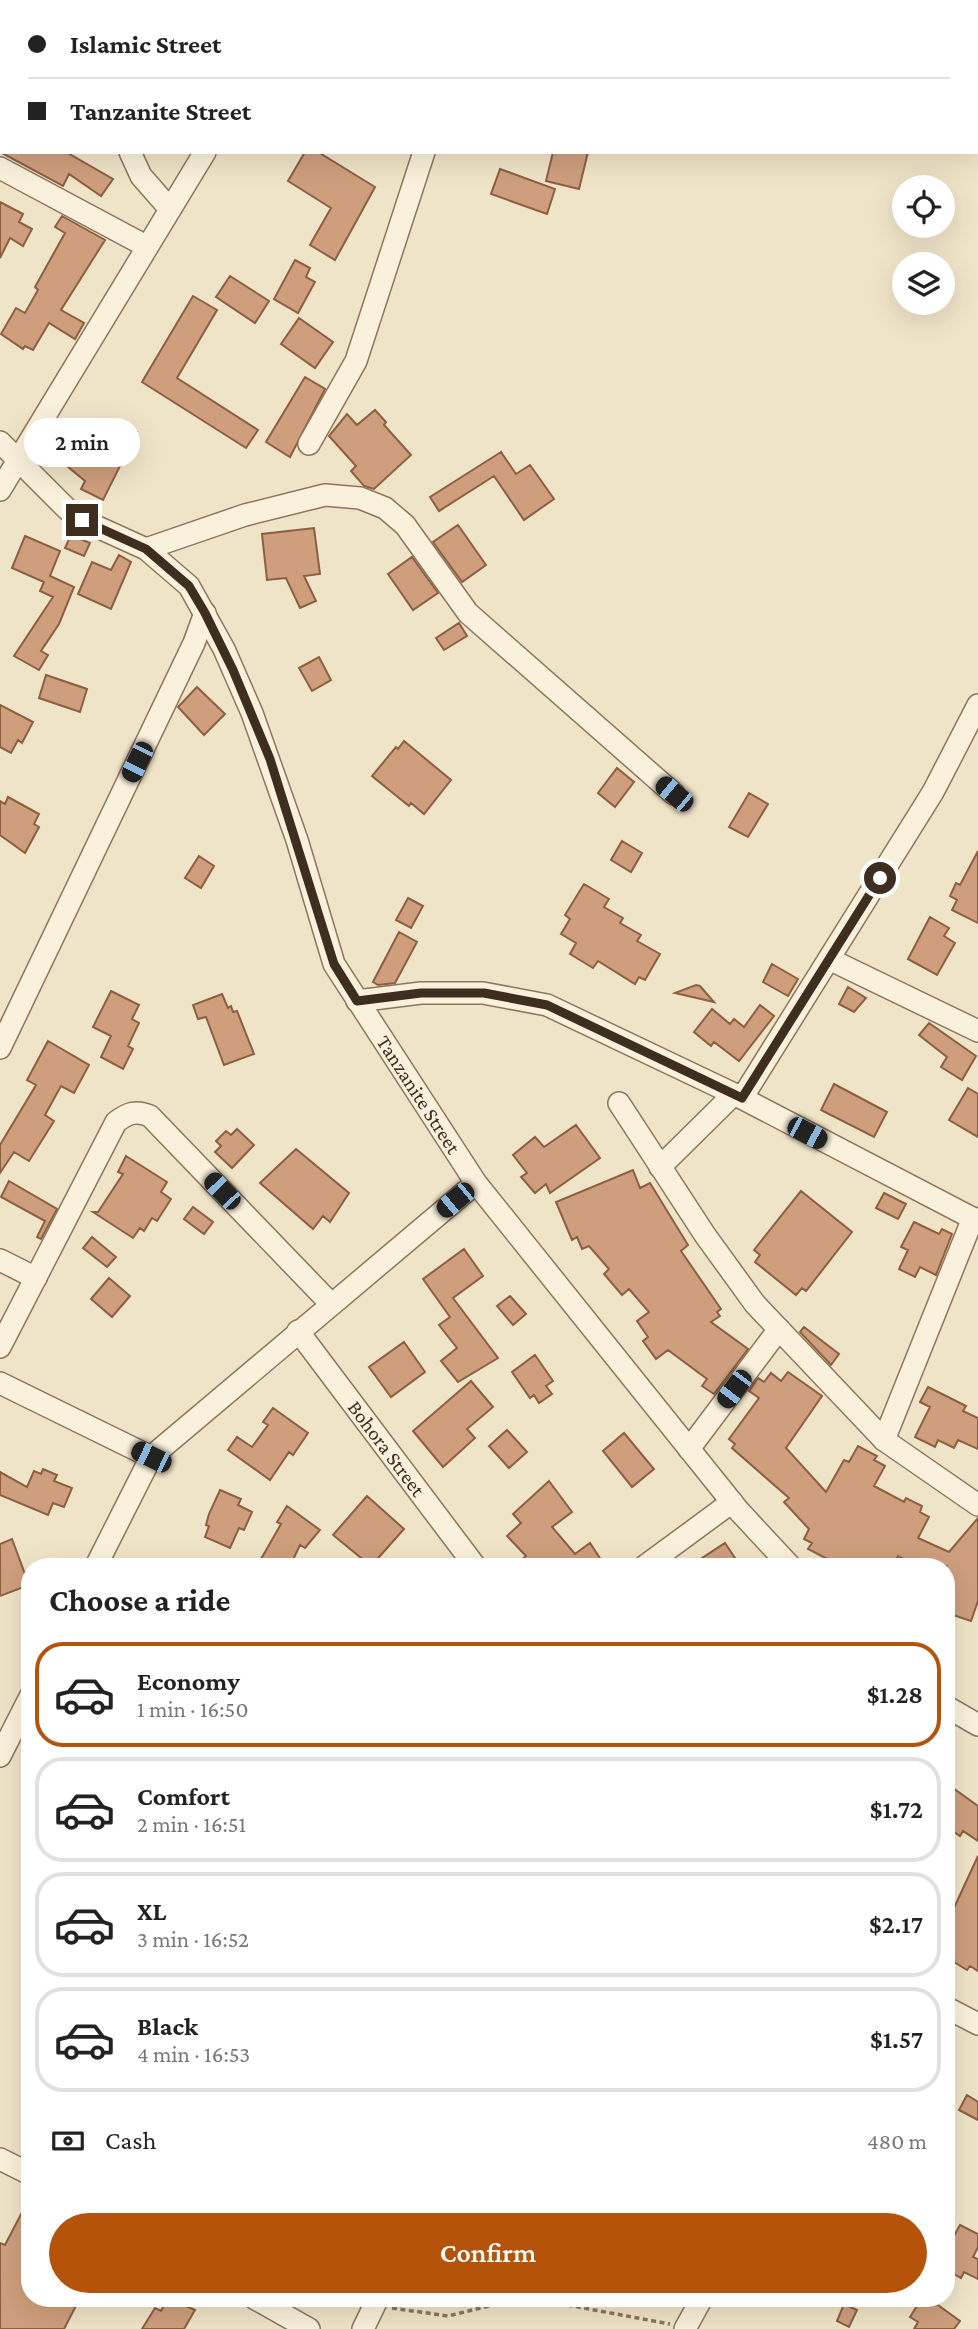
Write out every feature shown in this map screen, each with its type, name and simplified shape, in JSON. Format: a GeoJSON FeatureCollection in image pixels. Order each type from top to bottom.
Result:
{"type":"FeatureCollection","features":[{"type":"Feature","properties":{"kind":"street"},"geometry":{"type":"LineString","coordinates":[[131,154],[141,176],[169,208]]}},
{"type":"Feature","properties":{"kind":"street"},"geometry":{"type":"LineString","coordinates":[[0,490],[204,154]]}},
{"type":"Feature","properties":{"kind":"street"},"geometry":{"type":"LineString","coordinates":[[309,444],[356,361],[423,154]]}},
{"type":"Feature","properties":{"kind":"street"},"geometry":{"type":"LineString","coordinates":[[0,168],[146,246]]}},
{"type":"Feature","properties":{"kind":"street","name":"Tanzanite Street"},"geometry":{"type":"LineString","coordinates":[[0,442],[49,493],[82,520],[146,549],[189,586],[205,613],[248,703],[270,759],[334,964],[475,1183],[732,1502],[783,1558]]}},
{"type":"Feature","properties":{"kind":"street"},"geometry":{"type":"LineString","coordinates":[[146,549],[245,516],[326,495],[360,498],[385,508],[405,525],[468,613],[674,794]]}},
{"type":"Feature","properties":{"kind":"street"},"geometry":{"type":"LineString","coordinates":[[0,1048],[194,643],[205,613]]}},
{"type":"Feature","properties":{"kind":"street"},"geometry":{"type":"LineString","coordinates":[[660,1167],[738,1096],[829,959],[933,792],[978,705]]}},
{"type":"Feature","properties":{"kind":"street"},"geometry":{"type":"LineString","coordinates":[[829,959],[978,1031]]}},
{"type":"Feature","properties":{"kind":"street"},"geometry":{"type":"LineString","coordinates":[[357,1001],[421,993],[484,993],[547,1005],[738,1096],[975,1220],[884,1440]]}},
{"type":"Feature","properties":{"kind":"street"},"geometry":{"type":"LineString","coordinates":[[619,1103],[755,1304],[884,1440],[978,1505]]}},
{"type":"Feature","properties":{"kind":"street"},"geometry":{"type":"LineString","coordinates":[[0,1347],[116,1122],[127,1114],[139,1111],[150,1116],[331,1304]]}},
{"type":"Feature","properties":{"kind":"street"},"geometry":{"type":"LineString","coordinates":[[100,1558],[151,1457],[475,1183]]}},
{"type":"Feature","properties":{"kind":"street"},"geometry":{"type":"LineString","coordinates":[[0,1260],[36,1278]]}},
{"type":"Feature","properties":{"kind":"street"},"geometry":{"type":"LineString","coordinates":[[689,1448],[779,1329]]}},
{"type":"Feature","properties":{"kind":"street","name":"Bohora Street"},"geometry":{"type":"LineString","coordinates":[[298,1331],[469,1558]]}},
{"type":"Feature","properties":{"kind":"street"},"geometry":{"type":"LineString","coordinates":[[0,1383],[151,1457]]}},
{"type":"Feature","properties":{"kind":"street"},"geometry":{"type":"LineString","coordinates":[[656,1558],[732,1502]]}},
{"type":"Feature","properties":{"kind":"street"},"geometry":{"type":"LineString","coordinates":[[955,1712],[978,1725]]}},
{"type":"Feature","properties":{"kind":"street"},"geometry":{"type":"LineString","coordinates":[[0,1756],[21,1715]]}},
{"type":"Feature","properties":{"kind":"street"},"geometry":{"type":"LineString","coordinates":[[955,2012],[978,2024]]}},
{"type":"Feature","properties":{"kind":"street"},"geometry":{"type":"LineString","coordinates":[[0,2159],[21,2170]]}},
{"type":"Feature","properties":{"kind":"street"},"geometry":{"type":"LineString","coordinates":[[270,2307],[309,2329]]}},
{"type":"Feature","properties":{"kind":"street"},"geometry":{"type":"LineString","coordinates":[[363,2329],[374,2307]]}},
{"type":"Feature","properties":{"kind":"street"},"geometry":{"type":"LineString","coordinates":[[685,2328],[697,2307]]}},
{"type":"Feature","properties":{"kind":"path"},"geometry":{"type":"LineString","coordinates":[[402,2307],[448,2316],[485,2307]]}},
{"type":"Feature","properties":{"kind":"path"},"geometry":{"type":"LineString","coordinates":[[576,2307],[685,2328]]}},
{"type":"Feature","properties":{"kind":"building"},"geometry":{"type":"Polygon","coordinates":[[[4,154],[69,154],[113,179],[101,196],[69,174],[63,186],[4,154]]]}},
{"type":"Feature","properties":{"kind":"building"},"geometry":{"type":"Polygon","coordinates":[[[304,154],[321,154],[375,187],[335,260],[310,245],[331,208],[288,181],[304,154]]]}},
{"type":"Feature","properties":{"kind":"building"},"geometry":{"type":"Polygon","coordinates":[[[553,154],[588,154],[579,189],[546,181],[553,154]]]}},
{"type":"Feature","properties":{"kind":"building"},"geometry":{"type":"Polygon","coordinates":[[[500,169],[555,189],[547,214],[491,194],[500,169]]]}},
{"type":"Feature","properties":{"kind":"building"},"geometry":{"type":"Polygon","coordinates":[[[0,202],[23,214],[19,222],[32,229],[23,246],[10,238],[0,258],[0,202]]]}},
{"type":"Feature","properties":{"kind":"building"},"geometry":{"type":"Polygon","coordinates":[[[62,216],[105,240],[61,310],[84,323],[75,339],[49,323],[33,350],[25,346],[23,349],[1,334],[16,308],[25,313],[38,290],[35,287],[65,233],[55,227],[62,216]]]}},
{"type":"Feature","properties":{"kind":"building"},"geometry":{"type":"Polygon","coordinates":[[[295,260],[310,268],[306,277],[315,282],[298,313],[274,299],[295,260]]]}},
{"type":"Feature","properties":{"kind":"building"},"geometry":{"type":"Polygon","coordinates":[[[230,276],[269,301],[255,323],[216,297],[230,276]]]}},
{"type":"Feature","properties":{"kind":"building"},"geometry":{"type":"Polygon","coordinates":[[[193,296],[217,310],[177,378],[258,430],[246,448],[142,382],[193,296]]]}},
{"type":"Feature","properties":{"kind":"building"},"geometry":{"type":"Polygon","coordinates":[[[299,318],[333,342],[315,368],[281,344],[299,318]]]}},
{"type":"Feature","properties":{"kind":"building"},"geometry":{"type":"Polygon","coordinates":[[[305,377],[325,389],[290,457],[266,442],[305,377]]]}},
{"type":"Feature","properties":{"kind":"building"},"geometry":{"type":"Polygon","coordinates":[[[375,410],[386,422],[384,425],[411,455],[374,489],[364,486],[351,471],[356,466],[329,436],[347,414],[357,425],[375,410]]]}},
{"type":"Feature","properties":{"kind":"building"},"geometry":{"type":"Polygon","coordinates":[[[117,422],[137,432],[103,500],[81,489],[85,481],[67,466],[84,445],[100,457],[117,422]]]}},
{"type":"Feature","properties":{"kind":"building"},"geometry":{"type":"Polygon","coordinates":[[[501,452],[516,474],[530,465],[554,499],[524,520],[494,476],[439,511],[430,497],[501,452]]]}},
{"type":"Feature","properties":{"kind":"building"},"geometry":{"type":"Polygon","coordinates":[[[458,525],[486,565],[462,582],[433,542],[458,525]]]}},
{"type":"Feature","properties":{"kind":"building"},"geometry":{"type":"Polygon","coordinates":[[[314,528],[320,574],[304,576],[316,601],[300,608],[286,578],[267,580],[262,534],[314,528]]]}},
{"type":"Feature","properties":{"kind":"building"},"geometry":{"type":"Polygon","coordinates":[[[71,535],[90,543],[84,556],[65,548],[71,535]]]}},
{"type":"Feature","properties":{"kind":"building"},"geometry":{"type":"Polygon","coordinates":[[[25,536],[60,551],[50,576],[74,587],[59,624],[41,651],[48,655],[39,670],[14,656],[53,597],[40,591],[44,582],[12,568],[25,536]]]}},
{"type":"Feature","properties":{"kind":"building"},"geometry":{"type":"Polygon","coordinates":[[[119,555],[131,562],[111,609],[78,594],[92,562],[111,570],[119,555]]]}},
{"type":"Feature","properties":{"kind":"building"},"geometry":{"type":"Polygon","coordinates":[[[412,557],[438,593],[413,610],[388,574],[412,557]]]}},
{"type":"Feature","properties":{"kind":"building"},"geometry":{"type":"Polygon","coordinates":[[[459,623],[467,636],[444,650],[436,638],[459,623]]]}},
{"type":"Feature","properties":{"kind":"building"},"geometry":{"type":"Polygon","coordinates":[[[319,657],[331,680],[312,691],[299,668],[319,657]]]}},
{"type":"Feature","properties":{"kind":"building"},"geometry":{"type":"Polygon","coordinates":[[[46,675],[87,689],[80,712],[39,698],[46,675]]]}},
{"type":"Feature","properties":{"kind":"building"},"geometry":{"type":"Polygon","coordinates":[[[197,687],[225,714],[204,735],[178,707],[197,687]]]}},
{"type":"Feature","properties":{"kind":"building"},"geometry":{"type":"Polygon","coordinates":[[[0,705],[33,722],[22,743],[18,740],[11,753],[0,747],[0,705]]]}},
{"type":"Feature","properties":{"kind":"building"},"geometry":{"type":"Polygon","coordinates":[[[404,741],[451,780],[424,814],[411,803],[409,806],[372,776],[404,741]]]}},
{"type":"Feature","properties":{"kind":"building"},"geometry":{"type":"Polygon","coordinates":[[[617,768],[634,782],[615,807],[598,793],[617,768]]]}},
{"type":"Feature","properties":{"kind":"building"},"geometry":{"type":"Polygon","coordinates":[[[749,793],[768,804],[748,837],[729,827],[749,793]]]}},
{"type":"Feature","properties":{"kind":"building"},"geometry":{"type":"Polygon","coordinates":[[[8,797],[39,814],[34,824],[39,827],[25,853],[0,835],[0,801],[5,804],[8,797]]]}},
{"type":"Feature","properties":{"kind":"building"},"geometry":{"type":"Polygon","coordinates":[[[622,841],[642,853],[631,872],[611,860],[622,841]]]}},
{"type":"Feature","properties":{"kind":"building"},"geometry":{"type":"Polygon","coordinates":[[[978,851],[978,923],[952,910],[957,900],[950,896],[956,883],[960,885],[978,851]]]}},
{"type":"Feature","properties":{"kind":"building"},"geometry":{"type":"Polygon","coordinates":[[[199,856],[214,866],[201,888],[185,878],[199,856]]]}},
{"type":"Feature","properties":{"kind":"building"},"geometry":{"type":"Polygon","coordinates":[[[584,884],[609,899],[604,907],[623,918],[620,923],[641,935],[637,941],[660,954],[645,980],[639,977],[635,984],[598,961],[593,968],[570,954],[576,943],[561,934],[570,919],[565,915],[584,884]]]}},
{"type":"Feature","properties":{"kind":"building"},"geometry":{"type":"Polygon","coordinates":[[[408,898],[423,906],[411,928],[396,920],[408,898]]]}},
{"type":"Feature","properties":{"kind":"building"},"geometry":{"type":"Polygon","coordinates":[[[930,917],[949,928],[944,936],[955,943],[937,975],[908,959],[930,917]]]}},
{"type":"Feature","properties":{"kind":"building"},"geometry":{"type":"Polygon","coordinates":[[[399,932],[417,942],[395,983],[378,985],[373,982],[399,932]]]}},
{"type":"Feature","properties":{"kind":"building"},"geometry":{"type":"Polygon","coordinates":[[[772,964],[798,979],[788,996],[763,982],[772,964]]]}},
{"type":"Feature","properties":{"kind":"building"},"geometry":{"type":"Polygon","coordinates":[[[700,986],[714,1002],[675,993],[700,986]]]}},
{"type":"Feature","properties":{"kind":"building"},"geometry":{"type":"Polygon","coordinates":[[[848,987],[866,998],[854,1012],[839,1004],[848,987]]]}},
{"type":"Feature","properties":{"kind":"building"},"geometry":{"type":"Polygon","coordinates":[[[111,991],[139,1005],[132,1019],[139,1023],[128,1046],[133,1049],[123,1069],[101,1057],[111,1036],[93,1027],[111,991]]]}},
{"type":"Feature","properties":{"kind":"building"},"geometry":{"type":"Polygon","coordinates":[[[222,994],[228,1008],[231,1006],[233,1012],[237,1011],[254,1054],[224,1065],[206,1017],[198,1019],[193,1005],[222,994]]]}},
{"type":"Feature","properties":{"kind":"building"},"geometry":{"type":"Polygon","coordinates":[[[760,1005],[774,1016],[739,1061],[714,1042],[711,1046],[694,1032],[712,1009],[730,1024],[734,1019],[744,1027],[760,1005]]]}},
{"type":"Feature","properties":{"kind":"building"},"geometry":{"type":"Polygon","coordinates":[[[929,1023],[976,1056],[962,1080],[941,1067],[947,1057],[919,1035],[929,1023]]]}},
{"type":"Feature","properties":{"kind":"building"},"geometry":{"type":"Polygon","coordinates":[[[48,1041],[89,1065],[74,1093],[61,1086],[45,1115],[54,1121],[29,1161],[14,1152],[0,1173],[0,1145],[36,1085],[27,1080],[48,1041]]]}},
{"type":"Feature","properties":{"kind":"building"},"geometry":{"type":"Polygon","coordinates":[[[834,1084],[887,1112],[874,1137],[821,1110],[834,1084]]]}},
{"type":"Feature","properties":{"kind":"building"},"geometry":{"type":"Polygon","coordinates":[[[968,1088],[978,1094],[978,1137],[949,1120],[968,1088]]]}},
{"type":"Feature","properties":{"kind":"building"},"geometry":{"type":"Polygon","coordinates":[[[576,1125],[600,1158],[550,1193],[546,1184],[535,1193],[521,1177],[527,1173],[513,1155],[535,1137],[544,1147],[576,1125]]]}},
{"type":"Feature","properties":{"kind":"building"},"geometry":{"type":"Polygon","coordinates":[[[237,1129],[254,1145],[232,1168],[215,1152],[221,1146],[216,1141],[226,1131],[231,1135],[237,1129]]]}},
{"type":"Feature","properties":{"kind":"building"},"geometry":{"type":"Polygon","coordinates":[[[296,1149],[349,1193],[330,1222],[323,1216],[313,1229],[260,1183],[296,1149]]]}},
{"type":"Feature","properties":{"kind":"building"},"geometry":{"type":"Polygon","coordinates":[[[126,1156],[167,1182],[161,1192],[171,1199],[157,1221],[152,1218],[144,1231],[140,1228],[133,1238],[93,1212],[98,1212],[123,1174],[118,1172],[126,1156]]]}},
{"type":"Feature","properties":{"kind":"building"},"geometry":{"type":"Polygon","coordinates":[[[633,1170],[640,1188],[650,1183],[688,1245],[681,1251],[721,1309],[717,1312],[720,1316],[711,1322],[748,1349],[714,1394],[702,1386],[707,1379],[668,1350],[656,1359],[643,1341],[648,1337],[637,1321],[649,1312],[629,1289],[622,1295],[604,1274],[609,1269],[589,1246],[582,1249],[577,1237],[572,1240],[556,1202],[633,1170]]]}},
{"type":"Feature","properties":{"kind":"building"},"geometry":{"type":"Polygon","coordinates":[[[9,1181],[57,1209],[41,1239],[37,1237],[45,1221],[1,1197],[9,1181]]]}},
{"type":"Feature","properties":{"kind":"building"},"geometry":{"type":"Polygon","coordinates":[[[801,1191],[852,1232],[806,1291],[802,1288],[796,1295],[755,1262],[760,1255],[754,1250],[801,1191]]]}},
{"type":"Feature","properties":{"kind":"building"},"geometry":{"type":"Polygon","coordinates":[[[884,1193],[906,1204],[898,1219],[876,1208],[884,1193]]]}},
{"type":"Feature","properties":{"kind":"building"},"geometry":{"type":"Polygon","coordinates":[[[193,1207],[213,1222],[204,1234],[184,1219],[193,1207]]]}},
{"type":"Feature","properties":{"kind":"building"},"geometry":{"type":"Polygon","coordinates":[[[914,1222],[939,1234],[942,1229],[952,1234],[936,1275],[920,1267],[915,1277],[899,1269],[908,1250],[901,1247],[914,1222]]]}},
{"type":"Feature","properties":{"kind":"building"},"geometry":{"type":"Polygon","coordinates":[[[92,1237],[116,1257],[107,1267],[83,1248],[92,1237]]]}},
{"type":"Feature","properties":{"kind":"building"},"geometry":{"type":"Polygon","coordinates":[[[464,1249],[483,1276],[453,1298],[498,1358],[458,1382],[441,1361],[457,1348],[439,1325],[450,1317],[423,1279],[464,1249]]]}},
{"type":"Feature","properties":{"kind":"building"},"geometry":{"type":"Polygon","coordinates":[[[109,1278],[130,1296],[112,1317],[91,1299],[109,1278]]]}},
{"type":"Feature","properties":{"kind":"building"},"geometry":{"type":"Polygon","coordinates":[[[510,1296],[526,1314],[513,1325],[497,1306],[510,1296]]]}},
{"type":"Feature","properties":{"kind":"building"},"geometry":{"type":"Polygon","coordinates":[[[804,1327],[839,1354],[831,1365],[800,1332],[804,1327]]]}},
{"type":"Feature","properties":{"kind":"building"},"geometry":{"type":"Polygon","coordinates":[[[404,1342],[425,1372],[391,1397],[369,1367],[404,1342]]]}},
{"type":"Feature","properties":{"kind":"building"},"geometry":{"type":"Polygon","coordinates":[[[535,1355],[553,1381],[546,1386],[552,1394],[539,1403],[534,1395],[530,1398],[512,1372],[535,1355]]]}},
{"type":"Feature","properties":{"kind":"building"},"geometry":{"type":"Polygon","coordinates":[[[788,1372],[822,1396],[786,1448],[826,1492],[844,1460],[849,1462],[858,1446],[877,1456],[874,1460],[885,1466],[874,1486],[904,1502],[906,1498],[922,1506],[920,1512],[929,1517],[918,1538],[949,1552],[978,1518],[978,1601],[971,1621],[955,1616],[955,1558],[825,1558],[808,1549],[812,1543],[804,1539],[809,1529],[784,1502],[789,1498],[732,1448],[735,1444],[729,1439],[759,1398],[749,1391],[758,1378],[764,1382],[771,1373],[781,1381],[788,1372]]]}},
{"type":"Feature","properties":{"kind":"building"},"geometry":{"type":"Polygon","coordinates":[[[471,1381],[493,1407],[467,1429],[475,1438],[443,1467],[413,1431],[471,1381]]]}},
{"type":"Feature","properties":{"kind":"building"},"geometry":{"type":"Polygon","coordinates":[[[928,1387],[966,1406],[963,1411],[978,1418],[978,1449],[958,1440],[954,1448],[938,1440],[935,1447],[915,1437],[930,1407],[920,1402],[928,1387]]]}},
{"type":"Feature","properties":{"kind":"building"},"geometry":{"type":"Polygon","coordinates":[[[273,1408],[308,1433],[293,1455],[289,1452],[270,1480],[228,1450],[237,1437],[252,1447],[268,1425],[263,1422],[273,1408]]]}},
{"type":"Feature","properties":{"kind":"building"},"geometry":{"type":"Polygon","coordinates":[[[507,1430],[527,1452],[509,1468],[489,1446],[507,1430]]]}},
{"type":"Feature","properties":{"kind":"building"},"geometry":{"type":"Polygon","coordinates":[[[624,1433],[654,1469],[632,1487],[603,1451],[624,1433]]]}},
{"type":"Feature","properties":{"kind":"building"},"geometry":{"type":"Polygon","coordinates":[[[43,1469],[57,1475],[54,1481],[72,1488],[64,1507],[53,1503],[48,1515],[0,1495],[0,1472],[27,1487],[34,1471],[41,1474],[43,1469]]]}},
{"type":"Feature","properties":{"kind":"building"},"geometry":{"type":"Polygon","coordinates":[[[549,1481],[572,1512],[552,1527],[575,1554],[590,1543],[600,1558],[524,1558],[526,1556],[507,1536],[521,1523],[513,1514],[549,1481]]]}},
{"type":"Feature","properties":{"kind":"building"},"geometry":{"type":"Polygon","coordinates":[[[220,1490],[241,1499],[238,1505],[252,1512],[244,1530],[239,1528],[230,1548],[205,1537],[209,1514],[220,1490]]]}},
{"type":"Feature","properties":{"kind":"building"},"geometry":{"type":"Polygon","coordinates":[[[367,1496],[404,1529],[378,1558],[361,1558],[333,1535],[367,1496]]]}},
{"type":"Feature","properties":{"kind":"building"},"geometry":{"type":"Polygon","coordinates":[[[287,1506],[320,1530],[305,1548],[300,1545],[294,1558],[262,1558],[281,1524],[277,1522],[287,1506]]]}},
{"type":"Feature","properties":{"kind":"building"},"geometry":{"type":"Polygon","coordinates":[[[12,1539],[21,1563],[21,1588],[0,1596],[0,1544],[12,1539]]]}},
{"type":"Feature","properties":{"kind":"building"},"geometry":{"type":"Polygon","coordinates":[[[725,1543],[735,1558],[702,1558],[725,1543]]]}},
{"type":"Feature","properties":{"kind":"building"},"geometry":{"type":"Polygon","coordinates":[[[955,1789],[978,1806],[978,1841],[963,1831],[960,1836],[955,1833],[955,1789]]]}},
{"type":"Feature","properties":{"kind":"building"},"geometry":{"type":"Polygon","coordinates":[[[978,1856],[978,1971],[970,1966],[967,1970],[955,1963],[955,1906],[978,1856]]]}},
{"type":"Feature","properties":{"kind":"building"},"geometry":{"type":"Polygon","coordinates":[[[967,2095],[978,2102],[978,2120],[959,2110],[967,2095]]]}},
{"type":"Feature","properties":{"kind":"building"},"geometry":{"type":"Polygon","coordinates":[[[21,2214],[21,2307],[75,2307],[64,2329],[0,2329],[0,2243],[5,2245],[21,2214]]]}},
{"type":"Feature","properties":{"kind":"building"},"geometry":{"type":"Polygon","coordinates":[[[960,2225],[978,2234],[978,2247],[973,2257],[978,2259],[978,2279],[964,2272],[961,2278],[955,2275],[955,2234],[960,2225]]]}},
{"type":"Feature","properties":{"kind":"building"},"geometry":{"type":"Polygon","coordinates":[[[163,2307],[188,2307],[195,2310],[184,2329],[142,2329],[155,2308],[161,2311],[163,2307]]]}},
{"type":"Feature","properties":{"kind":"building"},"geometry":{"type":"Polygon","coordinates":[[[843,2307],[857,2310],[849,2327],[837,2321],[843,2307]]]}},
{"type":"Feature","properties":{"kind":"building"},"geometry":{"type":"Polygon","coordinates":[[[916,2307],[941,2307],[960,2321],[954,2329],[914,2329],[918,2322],[910,2317],[916,2307]]]}},
{"type":"Feature","properties":{"kind":"route"},"geometry":{"type":"LineString","coordinates":[[82,520],[146,549],[189,586],[205,613],[224,649],[270,759],[334,964],[357,1001],[421,993],[484,993],[547,1005],[742,1098],[880,878]]}}]}
